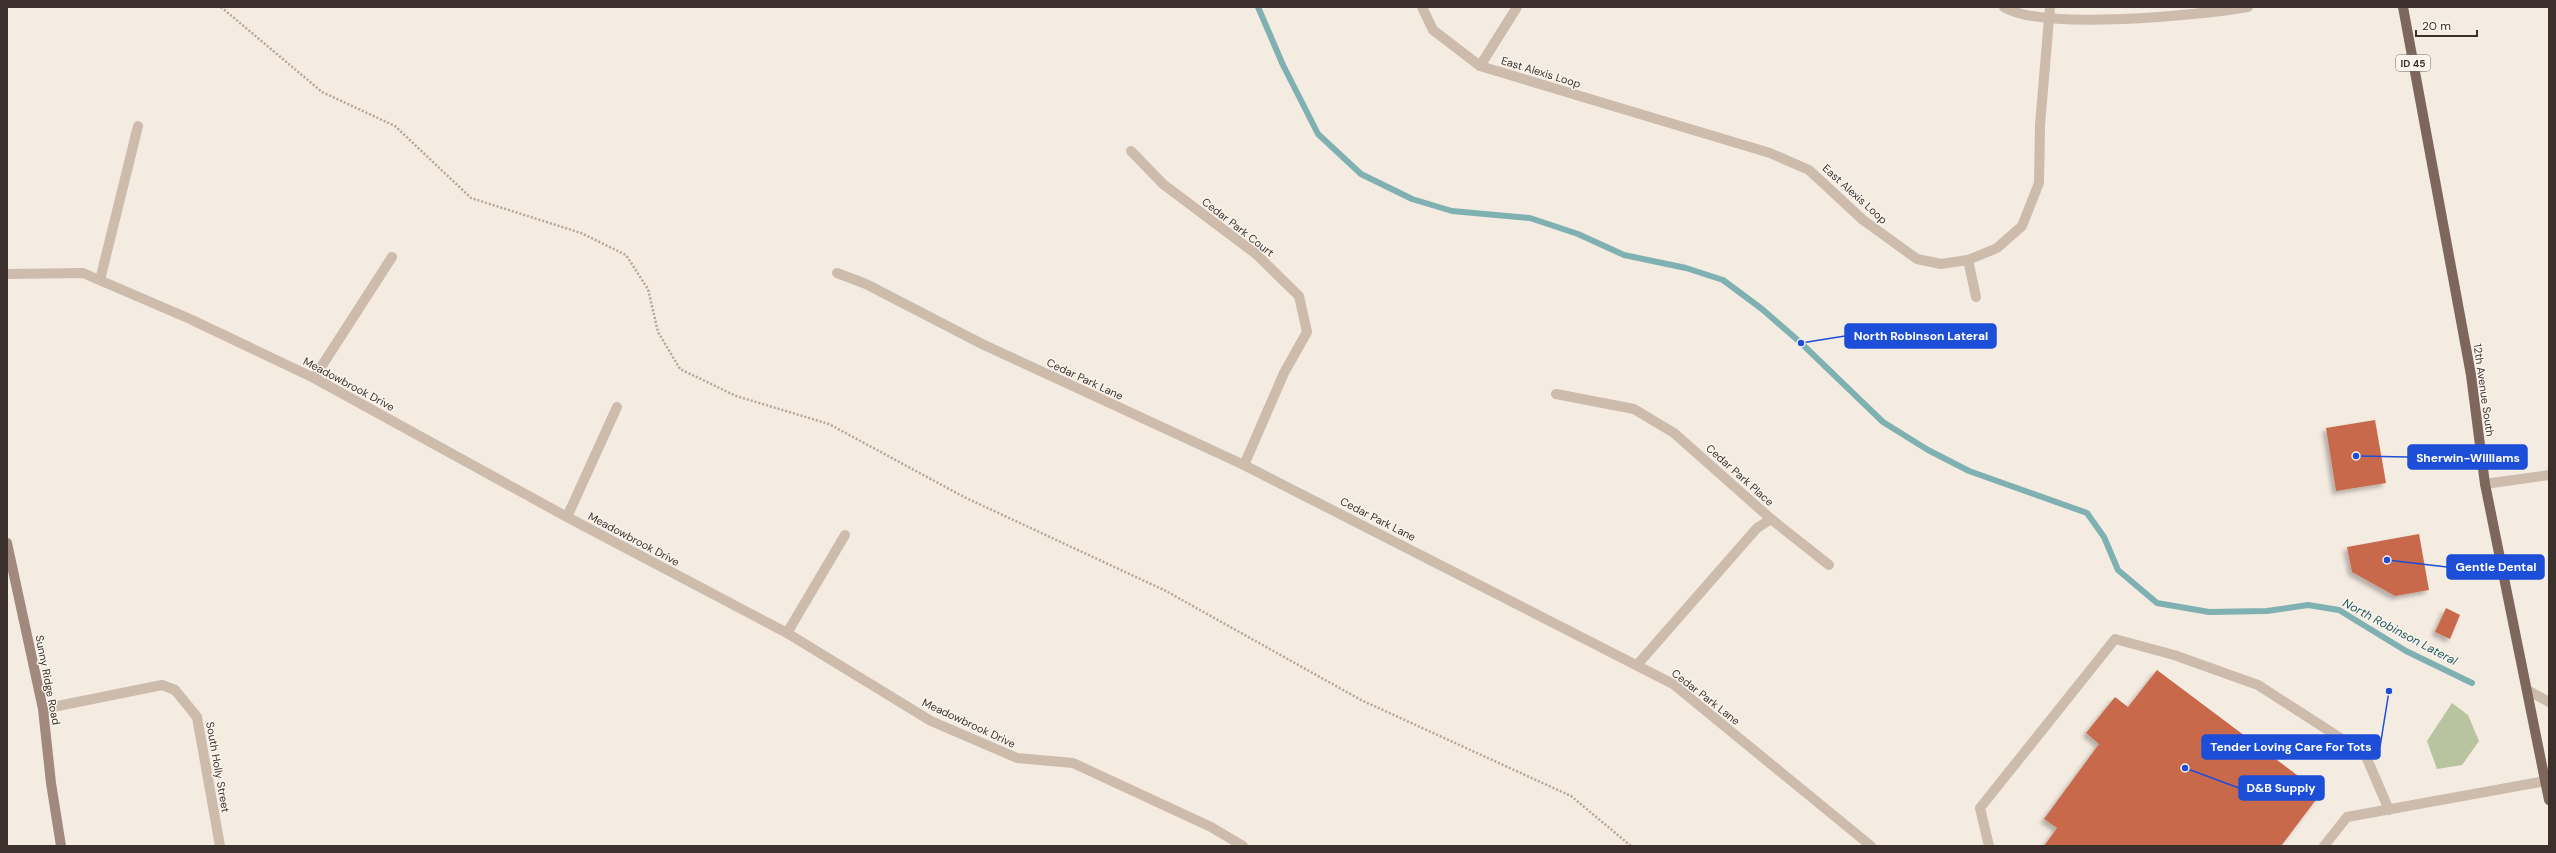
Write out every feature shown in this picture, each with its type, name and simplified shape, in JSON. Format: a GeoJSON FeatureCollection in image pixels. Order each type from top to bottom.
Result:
{"type":"FeatureCollection","features":[{"type":"Feature","properties":{"kind":"main road","name":"12th Avenue South"},"geometry":{"type":"LineString","coordinates":[[2403,7],[2471,375],[2485,484],[2549,800]]}},
{"type":"Feature","properties":{"kind":"street"},"geometry":{"type":"LineString","coordinates":[[1422,7],[1433,30],[1480,66]]}},
{"type":"Feature","properties":{"kind":"street","name":"East Alexis Loop"},"geometry":{"type":"LineString","coordinates":[[1518,7],[1480,66],[1770,153],[1809,170],[1863,220],[1917,259],[1941,264],[1968,260],[1997,248],[2022,226],[2039,183],[2048,19],[2050,7]]}},
{"type":"Feature","properties":{"kind":"street"},"geometry":{"type":"LineString","coordinates":[[2004,7],[2010,11],[2048,19],[2137,18],[2218,12],[2248,7]]}},
{"type":"Feature","properties":{"kind":"street"},"geometry":{"type":"LineString","coordinates":[[100,280],[138,126]]}},
{"type":"Feature","properties":{"kind":"street","name":"Cedar Park Court"},"geometry":{"type":"LineString","coordinates":[[1131,151],[1163,184],[1256,254],[1299,296],[1307,332],[1284,373],[1244,465]]}},
{"type":"Feature","properties":{"kind":"street"},"geometry":{"type":"LineString","coordinates":[[314,378],[392,257]]}},
{"type":"Feature","properties":{"kind":"street"},"geometry":{"type":"LineString","coordinates":[[1968,260],[1976,297]]}},
{"type":"Feature","properties":{"kind":"street","name":"Meadowbrook Drive"},"geometry":{"type":"LineString","coordinates":[[7,274],[83,273],[190,320],[314,378],[567,517],[787,633],[931,721],[1017,758],[1074,763],[1211,827],[1243,846]]}},
{"type":"Feature","properties":{"kind":"street","name":"Cedar Park Lane"},"geometry":{"type":"LineString","coordinates":[[837,273],[866,284],[982,344],[1244,465],[1673,684],[1871,846]]}},
{"type":"Feature","properties":{"kind":"street","name":"Cedar Park Place"},"geometry":{"type":"LineString","coordinates":[[1556,394],[1634,408],[1674,433],[1771,519],[1757,528],[1638,665]]}},
{"type":"Feature","properties":{"kind":"street"},"geometry":{"type":"LineString","coordinates":[[567,517],[617,407]]}},
{"type":"Feature","properties":{"kind":"street"},"geometry":{"type":"LineString","coordinates":[[2485,484],[2549,476]]}},
{"type":"Feature","properties":{"kind":"street"},"geometry":{"type":"LineString","coordinates":[[1771,519],[1829,565]]}},
{"type":"Feature","properties":{"kind":"street"},"geometry":{"type":"LineString","coordinates":[[787,633],[845,535]]}},
{"type":"Feature","properties":{"kind":"street","name":"Sunny Ridge Road"},"geometry":{"type":"LineString","coordinates":[[7,543],[43,709],[51,783],[61,846]]}},
{"type":"Feature","properties":{"kind":"street"},"geometry":{"type":"LineString","coordinates":[[1989,846],[1980,808],[2115,639],[2174,655],[2258,685],[2364,754],[2389,810]]}},
{"type":"Feature","properties":{"kind":"street","name":"South Holly Street"},"geometry":{"type":"LineString","coordinates":[[43,709],[162,685],[174,690],[198,717],[220,846]]}},
{"type":"Feature","properties":{"kind":"street"},"geometry":{"type":"LineString","coordinates":[[2527,690],[2549,702]]}},
{"type":"Feature","properties":{"kind":"street"},"geometry":{"type":"LineString","coordinates":[[2324,846],[2347,817],[2545,781]]}},
{"type":"Feature","properties":{"kind":"path"},"geometry":{"type":"LineString","coordinates":[[221,7],[322,92],[395,126],[471,198],[581,232],[626,255],[648,289],[658,332],[680,369],[736,396],[829,424],[964,497],[1166,591],[1361,700],[1570,796],[1631,846]]}},
{"type":"Feature","properties":{"kind":"green space"},"geometry":{"type":"Polygon","coordinates":[[[2452,703],[2468,715],[2479,741],[2462,765],[2437,769],[2427,741],[2452,703]]]}},
{"type":"Feature","properties":{"kind":"building"},"geometry":{"type":"Polygon","coordinates":[[[2375,420],[2386,483],[2336,491],[2326,428],[2375,420]]]}},
{"type":"Feature","properties":{"kind":"building"},"geometry":{"type":"Polygon","coordinates":[[[2419,534],[2429,590],[2395,596],[2352,572],[2347,547],[2419,534]]]}},
{"type":"Feature","properties":{"kind":"building"},"geometry":{"type":"Polygon","coordinates":[[[2446,608],[2460,615],[2450,639],[2435,632],[2446,608]]]}},
{"type":"Feature","properties":{"kind":"building"},"geometry":{"type":"Polygon","coordinates":[[[2157,670],[2321,793],[2281,846],[2044,846],[2057,828],[2044,819],[2099,744],[2086,733],[2115,697],[2128,707],[2157,670]]]}},
{"type":"Feature","properties":{"kind":"waterway","name":"North Robinson Lateral"},"geometry":{"type":"LineString","coordinates":[[1258,7],[1283,65],[1318,134],[1361,174],[1412,199],[1452,211],[1530,218],[1578,234],[1624,255],[1686,268],[1723,280],[1762,309],[1801,343],[1883,422],[1928,450],[1969,471],[2087,513],[2104,537],[2118,570],[2157,603],[2209,612],[2267,611],[2308,605],[2339,610],[2406,651],[2472,683]]}},
{"type":"Feature","properties":{"kind":"place","name":"North Robinson Lateral"},"geometry":{"type":"Point","coordinates":[1801,343]}},
{"type":"Feature","properties":{"kind":"place","name":"Sherwin-Williams"},"geometry":{"type":"Point","coordinates":[2356,456]}},
{"type":"Feature","properties":{"kind":"place","name":"Gentle Dental"},"geometry":{"type":"Point","coordinates":[2387,560]}},
{"type":"Feature","properties":{"kind":"place","name":"Tender Loving Care For Tots"},"geometry":{"type":"Point","coordinates":[2389,691]}},
{"type":"Feature","properties":{"kind":"place","name":"D&B Supply"},"geometry":{"type":"Point","coordinates":[2185,768]}}]}
